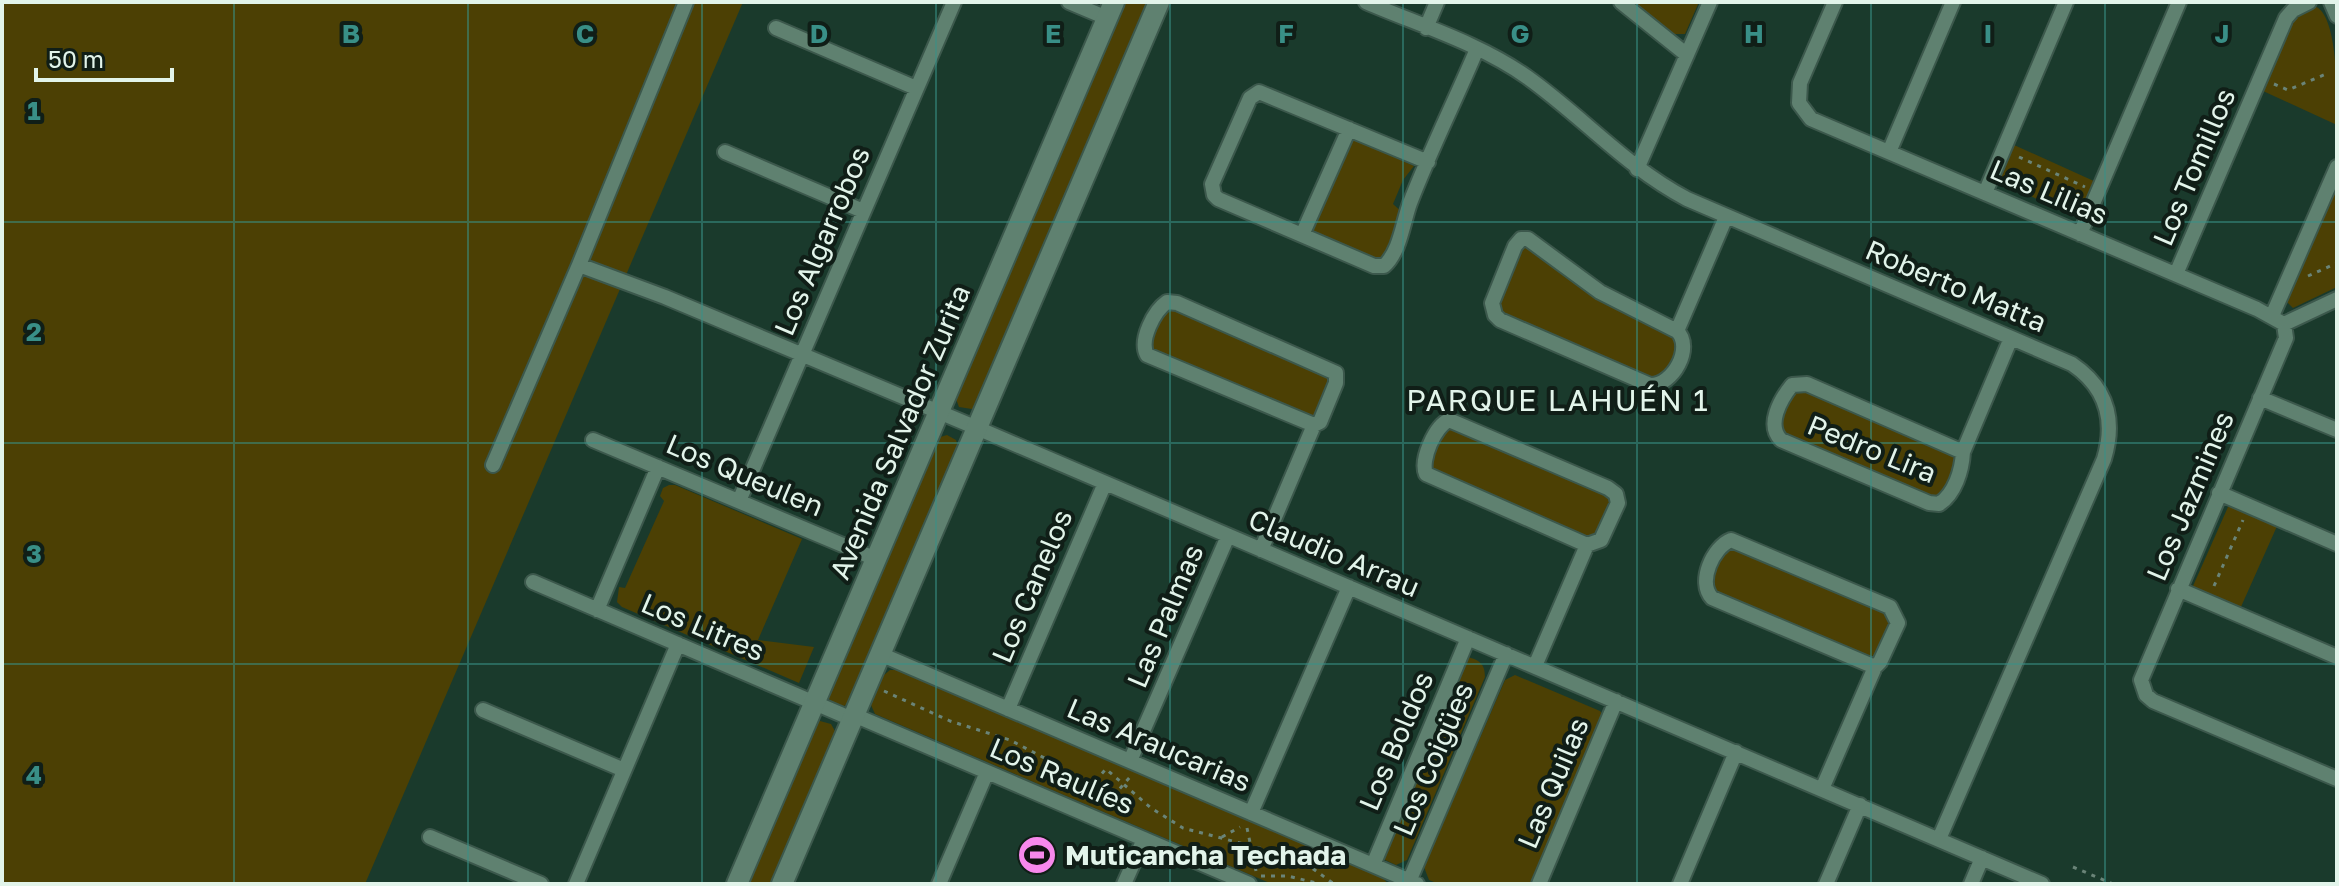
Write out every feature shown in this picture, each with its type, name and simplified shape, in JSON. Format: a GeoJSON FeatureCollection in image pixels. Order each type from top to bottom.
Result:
{"type":"FeatureCollection","features":[{"type":"Feature","properties":{"kind":"main road"},"geometry":{"type":"LineString","coordinates":[[782,884],[1159,2]]}},
{"type":"Feature","properties":{"kind":"main road","name":"Avenida Salvador Zurita"},"geometry":{"type":"LineString","coordinates":[[737,884],[1111,10]]}},
{"type":"Feature","properties":{"kind":"street"},"geometry":{"type":"LineString","coordinates":[[493,465],[579,265],[686,2]]}},
{"type":"Feature","properties":{"kind":"street","name":"Los Algarrobos"},"geometry":{"type":"LineString","coordinates":[[739,501],[954,2]]}},
{"type":"Feature","properties":{"kind":"street"},"geometry":{"type":"LineString","coordinates":[[1069,2],[1111,10]]}},
{"type":"Feature","properties":{"kind":"street","name":"Roberto Matta"},"geometry":{"type":"LineString","coordinates":[[1366,2],[1477,49],[1528,78],[1637,169],[1669,190],[2072,364],[2095,384],[2109,420],[2104,459],[1939,839]]}},
{"type":"Feature","properties":{"kind":"street"},"geometry":{"type":"LineString","coordinates":[[1426,28],[1437,2]]}},
{"type":"Feature","properties":{"kind":"street"},"geometry":{"type":"LineString","coordinates":[[1621,2],[1687,55]]}},
{"type":"Feature","properties":{"kind":"street"},"geometry":{"type":"LineString","coordinates":[[1637,169],[1710,2]]}},
{"type":"Feature","properties":{"kind":"street","name":"Las Lilias"},"geometry":{"type":"LineString","coordinates":[[1835,2],[1800,83],[1799,103],[1811,119],[2278,320]]}},
{"type":"Feature","properties":{"kind":"street"},"geometry":{"type":"LineString","coordinates":[[1889,152],[1953,2]]}},
{"type":"Feature","properties":{"kind":"street"},"geometry":{"type":"LineString","coordinates":[[1985,193],[2066,2]]}},
{"type":"Feature","properties":{"kind":"street"},"geometry":{"type":"LineString","coordinates":[[2080,234],[2179,2]]}},
{"type":"Feature","properties":{"kind":"street","name":"Los Tomillos"},"geometry":{"type":"LineString","coordinates":[[2176,274],[2286,18],[2293,10],[2309,2]]}},
{"type":"Feature","properties":{"kind":"street"},"geometry":{"type":"LineString","coordinates":[[2331,2],[2337,16]]}},
{"type":"Feature","properties":{"kind":"street"},"geometry":{"type":"LineString","coordinates":[[776,28],[916,88]]}},
{"type":"Feature","properties":{"kind":"street"},"geometry":{"type":"LineString","coordinates":[[1428,162],[1264,92],[1254,94],[1212,184],[1218,199],[1374,266],[1384,266],[1393,254],[1410,203],[1428,162],[1477,49]]}},
{"type":"Feature","properties":{"kind":"street"},"geometry":{"type":"LineString","coordinates":[[1302,235],[1349,129]]}},
{"type":"Feature","properties":{"kind":"street"},"geometry":{"type":"LineString","coordinates":[[725,152],[863,211]]}},
{"type":"Feature","properties":{"kind":"street","name":"Los Jazmines"},"geometry":{"type":"LineString","coordinates":[[2337,167],[2289,276],[2278,320],[2286,338],[2143,671],[2143,688],[2153,701],[2337,779]]}},
{"type":"Feature","properties":{"kind":"street"},"geometry":{"type":"LineString","coordinates":[[1677,331],[1726,217]]}},
{"type":"Feature","properties":{"kind":"street"},"geometry":{"type":"LineString","coordinates":[[1524,238],[1600,292],[1677,331],[1685,345],[1672,375],[1663,383],[1650,385],[1500,320],[1492,310],[1492,303],[1515,246],[1524,238]]}},
{"type":"Feature","properties":{"kind":"street","name":"Claudio Arrau"},"geometry":{"type":"LineString","coordinates":[[579,265],[665,297],[977,428],[2042,884]]}},
{"type":"Feature","properties":{"kind":"street"},"geometry":{"type":"LineString","coordinates":[[2278,320],[2337,299]]}},
{"type":"Feature","properties":{"kind":"street"},"geometry":{"type":"LineString","coordinates":[[1261,550],[1314,425],[1320,422],[1336,383],[1336,373],[1177,303],[1167,302],[1158,309],[1144,340],[1147,355],[1314,425]]}},
{"type":"Feature","properties":{"kind":"street","name":"Pedro Lira"},"geometry":{"type":"LineString","coordinates":[[1963,452],[1807,384],[1792,385],[1774,420],[1775,432],[1781,440],[1939,504],[1949,497],[1962,465],[1963,452],[2011,338]]}},
{"type":"Feature","properties":{"kind":"street"},"geometry":{"type":"LineString","coordinates":[[2260,398],[2337,430]]}},
{"type":"Feature","properties":{"kind":"street"},"geometry":{"type":"LineString","coordinates":[[1535,666],[1587,545],[1601,540],[1618,503],[1616,494],[1454,420],[1442,423],[1424,464],[1426,474],[1587,545]]}},
{"type":"Feature","properties":{"kind":"street","name":"Los Queulen"},"geometry":{"type":"LineString","coordinates":[[593,440],[876,559]]}},
{"type":"Feature","properties":{"kind":"street"},"geometry":{"type":"LineString","coordinates":[[597,610],[658,467]]}},
{"type":"Feature","properties":{"kind":"street","name":"Los Canelos"},"geometry":{"type":"LineString","coordinates":[[1008,709],[1105,483]]}},
{"type":"Feature","properties":{"kind":"street"},"geometry":{"type":"LineString","coordinates":[[2219,493],[2337,544]]}},
{"type":"Feature","properties":{"kind":"street","name":"Las Palmas"},"geometry":{"type":"LineString","coordinates":[[1135,763],[1228,536]]}},
{"type":"Feature","properties":{"kind":"street"},"geometry":{"type":"LineString","coordinates":[[1822,789],[1875,667],[1898,623],[1890,607],[1737,541],[1731,540],[1721,545],[1705,580],[1705,588],[1712,598],[1875,667]]}},
{"type":"Feature","properties":{"kind":"street","name":"Los Litres"},"geometry":{"type":"LineString","coordinates":[[533,582],[853,717]]}},
{"type":"Feature","properties":{"kind":"street"},"geometry":{"type":"LineString","coordinates":[[1251,813],[1349,587]]}},
{"type":"Feature","properties":{"kind":"street"},"geometry":{"type":"LineString","coordinates":[[2178,589],[2337,657]]}},
{"type":"Feature","properties":{"kind":"street","name":"Los Boldos"},"geometry":{"type":"LineString","coordinates":[[1373,865],[1468,638]]}},
{"type":"Feature","properties":{"kind":"street"},"geometry":{"type":"LineString","coordinates":[[576,884],[678,644]]}},
{"type":"Feature","properties":{"kind":"street","name":"Las Araucarias"},"geometry":{"type":"LineString","coordinates":[[880,654],[1412,883]]}},
{"type":"Feature","properties":{"kind":"street","name":"Los Coigües"},"geometry":{"type":"LineString","coordinates":[[1412,883],[1506,654]]}},
{"type":"Feature","properties":{"kind":"street","name":"Las Quilas"},"geometry":{"type":"LineString","coordinates":[[1539,884],[1616,701]]}},
{"type":"Feature","properties":{"kind":"street"},"geometry":{"type":"LineString","coordinates":[[483,710],[624,770]]}},
{"type":"Feature","properties":{"kind":"street","name":"Los Raulíes"},"geometry":{"type":"LineString","coordinates":[[853,717],[1144,839],[1253,880]]}},
{"type":"Feature","properties":{"kind":"street"},"geometry":{"type":"LineString","coordinates":[[1680,884],[1736,752]]}},
{"type":"Feature","properties":{"kind":"street"},"geometry":{"type":"LineString","coordinates":[[939,884],[987,772]]}},
{"type":"Feature","properties":{"kind":"street"},"geometry":{"type":"LineString","coordinates":[[1826,884],[1860,805]]}},
{"type":"Feature","properties":{"kind":"street"},"geometry":{"type":"LineString","coordinates":[[430,837],[541,884]]}},
{"type":"Feature","properties":{"kind":"street"},"geometry":{"type":"LineString","coordinates":[[1124,884],[1144,839]]}},
{"type":"Feature","properties":{"kind":"street"},"geometry":{"type":"LineString","coordinates":[[1971,884],[1982,858]]}},
{"type":"Feature","properties":{"kind":"path"},"geometry":{"type":"LineString","coordinates":[[2260,78],[2288,90],[2326,74]]}},
{"type":"Feature","properties":{"kind":"path"},"geometry":{"type":"LineString","coordinates":[[2006,142],[2020,159],[2098,193]]}},
{"type":"Feature","properties":{"kind":"path"},"geometry":{"type":"LineString","coordinates":[[2289,276],[2300,280],[2337,263]]}},
{"type":"Feature","properties":{"kind":"path"},"geometry":{"type":"LineString","coordinates":[[2219,607],[2213,588],[2244,520],[2261,511]]}},
{"type":"Feature","properties":{"kind":"path"},"geometry":{"type":"LineString","coordinates":[[882,690],[941,717],[1010,740],[1091,786],[1108,802],[1124,785],[1135,763]]}},
{"type":"Feature","properties":{"kind":"path"},"geometry":{"type":"LineString","coordinates":[[1072,808],[1106,769],[1151,808],[1183,828],[1296,860],[1334,884]]}},
{"type":"Feature","properties":{"kind":"path"},"geometry":{"type":"LineString","coordinates":[[1220,838],[1247,823],[1253,880],[1257,884]]}},
{"type":"Feature","properties":{"kind":"path"},"geometry":{"type":"LineString","coordinates":[[2073,867],[2113,884]]}},
{"type":"Feature","properties":{"kind":"path"},"geometry":{"type":"LineString","coordinates":[[1253,880],[1288,876],[1320,884]]}},
{"type":"Feature","properties":{"kind":"shaded area"},"geometry":{"type":"Polygon","coordinates":[[[2,2],[743,2],[365,884],[2,884],[2,2]]]}},
{"type":"Feature","properties":{"kind":"shaded area"},"geometry":{"type":"Polygon","coordinates":[[[1124,2],[1148,2],[976,406],[972,409],[959,407],[955,396],[1124,2]]]}},
{"type":"Feature","properties":{"kind":"shaded area"},"geometry":{"type":"Polygon","coordinates":[[[1630,2],[1699,2],[1685,34],[1671,34],[1630,2]]]}},
{"type":"Feature","properties":{"kind":"shaded area"},"geometry":{"type":"Polygon","coordinates":[[[2314,6],[2322,12],[2332,40],[2337,125],[2263,91],[2295,18],[2314,6]]]}},
{"type":"Feature","properties":{"kind":"shaded area"},"geometry":{"type":"Polygon","coordinates":[[[1350,139],[1414,166],[1403,180],[1393,204],[1403,213],[1387,256],[1380,261],[1311,229],[1350,139]]]}},
{"type":"Feature","properties":{"kind":"shaded area"},"geometry":{"type":"Polygon","coordinates":[[[2014,145],[2096,182],[2085,209],[2074,216],[2000,182],[2014,145]]]}},
{"type":"Feature","properties":{"kind":"shaded area"},"geometry":{"type":"Polygon","coordinates":[[[2337,180],[2337,287],[2293,308],[2284,299],[2337,180]]]}},
{"type":"Feature","properties":{"kind":"shaded area"},"geometry":{"type":"Polygon","coordinates":[[[1527,246],[1675,335],[1679,345],[1668,372],[1654,380],[1504,316],[1498,305],[1521,249],[1527,246]]]}},
{"type":"Feature","properties":{"kind":"shaded area"},"geometry":{"type":"Polygon","coordinates":[[[1170,307],[1330,376],[1331,382],[1317,417],[1313,419],[1153,353],[1149,344],[1164,311],[1170,307]]]}},
{"type":"Feature","properties":{"kind":"shaded area"},"geometry":{"type":"Polygon","coordinates":[[[1801,388],[1954,454],[1957,463],[1945,493],[1932,499],[1781,433],[1778,422],[1792,391],[1801,388]]]}},
{"type":"Feature","properties":{"kind":"shaded area"},"geometry":{"type":"Polygon","coordinates":[[[1449,425],[1607,491],[1612,501],[1598,533],[1586,538],[1430,469],[1436,445],[1449,425]]]}},
{"type":"Feature","properties":{"kind":"shaded area"},"geometry":{"type":"Polygon","coordinates":[[[947,435],[956,440],[958,447],[849,703],[844,706],[834,704],[827,697],[937,438],[947,435]]]}},
{"type":"Feature","properties":{"kind":"shaded area"},"geometry":{"type":"Polygon","coordinates":[[[669,485],[802,539],[758,640],[814,647],[799,683],[622,607],[617,602],[619,587],[625,588],[664,501],[660,496],[663,488],[669,485]]]}},
{"type":"Feature","properties":{"kind":"shaded area"},"geometry":{"type":"Polygon","coordinates":[[[2234,504],[2278,524],[2240,609],[2193,586],[2228,507],[2234,504]]]}},
{"type":"Feature","properties":{"kind":"shaded area"},"geometry":{"type":"Polygon","coordinates":[[[1730,546],[1887,612],[1891,623],[1878,654],[1869,657],[1715,593],[1711,583],[1723,551],[1730,546]]]}},
{"type":"Feature","properties":{"kind":"shaded area"},"geometry":{"type":"Polygon","coordinates":[[[1467,657],[1481,663],[1485,677],[1407,860],[1396,865],[1383,859],[1467,657]]]}},
{"type":"Feature","properties":{"kind":"shaded area"},"geometry":{"type":"Polygon","coordinates":[[[890,670],[1382,877],[1388,884],[1272,884],[875,714],[871,705],[884,675],[890,670]]]}},
{"type":"Feature","properties":{"kind":"shaded area"},"geometry":{"type":"Polygon","coordinates":[[[1515,675],[1600,711],[1604,716],[1534,884],[1439,884],[1429,880],[1424,867],[1505,680],[1515,675]]]}},
{"type":"Feature","properties":{"kind":"shaded area"},"geometry":{"type":"Polygon","coordinates":[[[815,723],[831,724],[836,733],[771,884],[747,884],[815,723]]]}},
{"type":"Feature","properties":{"kind":"place","name":"Muticancha Techada"},"geometry":{"type":"Point","coordinates":[1037,855]}},
{"type":"Feature","properties":{"kind":"district","name":"PARQUE LAHUÉN 1"},"geometry":{"type":"Point","coordinates":[1558,401]}}]}
